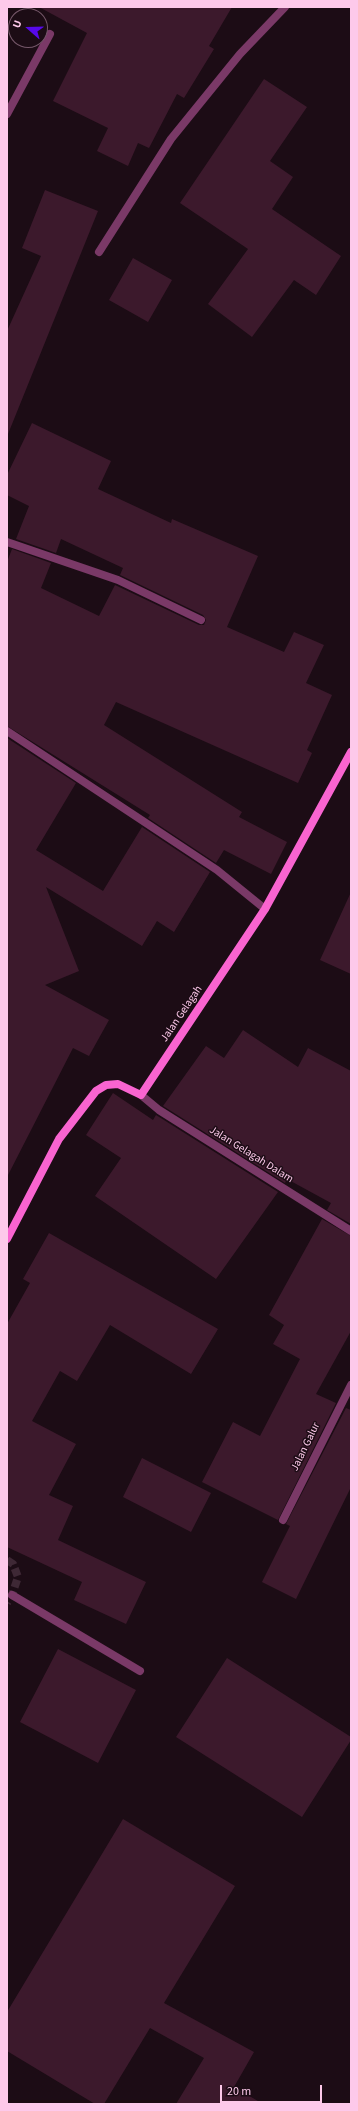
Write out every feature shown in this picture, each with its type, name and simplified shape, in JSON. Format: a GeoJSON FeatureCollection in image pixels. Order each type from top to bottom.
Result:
{"type":"FeatureCollection","features":[{"type":"Feature","properties":{"kind":"street"},"geometry":{"type":"LineString","coordinates":[[99,252],[171,139],[240,54],[285,7]]}},
{"type":"Feature","properties":{"kind":"street"},"geometry":{"type":"LineString","coordinates":[[7,114],[50,34]]}},
{"type":"Feature","properties":{"kind":"street"},"geometry":{"type":"LineString","coordinates":[[7,542],[118,580],[201,620]]}},
{"type":"Feature","properties":{"kind":"street"},"geometry":{"type":"LineString","coordinates":[[7,731],[217,870],[265,909]]}},
{"type":"Feature","properties":{"kind":"street","name":"Jalan Gelagah"},"geometry":{"type":"LineString","coordinates":[[141,1095],[265,909],[351,752]]}},
{"type":"Feature","properties":{"kind":"street"},"geometry":{"type":"LineString","coordinates":[[7,1239],[59,1138],[96,1091],[106,1085],[118,1084],[141,1095]]}},
{"type":"Feature","properties":{"kind":"street","name":"Jalan Gelagah Dalam"},"geometry":{"type":"LineString","coordinates":[[141,1095],[159,1110],[351,1231]]}},
{"type":"Feature","properties":{"kind":"street","name":"Jalan Galur"},"geometry":{"type":"LineString","coordinates":[[283,1520],[351,1385]]}},
{"type":"Feature","properties":{"kind":"street"},"geometry":{"type":"LineString","coordinates":[[12,1594],[140,1670]]}},
{"type":"Feature","properties":{"kind":"building"},"geometry":{"type":"Polygon","coordinates":[[[39,7],[232,7],[209,46],[214,49],[184,98],[177,94],[149,148],[138,143],[128,166],[97,151],[108,128],[53,101],[87,33],[48,12],[48,8],[39,7]]]}},
{"type":"Feature","properties":{"kind":"building"},"geometry":{"type":"Polygon","coordinates":[[[264,79],[307,107],[270,161],[293,177],[272,209],[341,256],[316,295],[294,280],[252,337],[208,304],[248,249],[180,203],[264,79]]]}},
{"type":"Feature","properties":{"kind":"building"},"geometry":{"type":"Polygon","coordinates":[[[45,190],[98,211],[8,434],[7,331],[41,256],[22,248],[45,190]]]}},
{"type":"Feature","properties":{"kind":"building"},"geometry":{"type":"Polygon","coordinates":[[[133,258],[172,280],[148,322],[109,300],[133,258]]]}},
{"type":"Feature","properties":{"kind":"building"},"geometry":{"type":"Polygon","coordinates":[[[32,423],[111,461],[98,489],[171,523],[172,519],[258,556],[227,627],[284,652],[294,632],[324,645],[306,683],[332,695],[307,750],[312,753],[298,783],[116,702],[104,725],[242,812],[239,817],[287,842],[271,874],[224,850],[216,863],[148,818],[150,815],[7,726],[7,562],[12,549],[51,563],[41,588],[99,616],[115,585],[199,625],[204,625],[206,620],[203,615],[120,575],[123,568],[61,539],[56,553],[16,539],[29,506],[7,495],[7,475],[32,423]]]}},
{"type":"Feature","properties":{"kind":"building"},"geometry":{"type":"Polygon","coordinates":[[[7,738],[76,783],[36,850],[103,891],[142,827],[210,872],[174,932],[157,921],[142,946],[46,887],[79,971],[45,985],[109,1020],[89,1056],[73,1048],[7,1177],[7,738]]]}},
{"type":"Feature","properties":{"kind":"building"},"geometry":{"type":"Polygon","coordinates":[[[351,892],[351,974],[320,960],[351,892]]]}},
{"type":"Feature","properties":{"kind":"building"},"geometry":{"type":"Polygon","coordinates":[[[243,1030],[298,1067],[308,1048],[351,1071],[351,1224],[327,1210],[331,1203],[287,1179],[285,1183],[163,1106],[206,1046],[224,1058],[243,1030]]]}},
{"type":"Feature","properties":{"kind":"building"},"geometry":{"type":"Polygon","coordinates":[[[113,1093],[153,1120],[156,1115],[278,1192],[216,1279],[95,1196],[121,1158],[86,1135],[113,1093]]]}},
{"type":"Feature","properties":{"kind":"building"},"geometry":{"type":"Polygon","coordinates":[[[322,1219],[351,1236],[351,1331],[316,1394],[336,1403],[278,1520],[202,1482],[233,1422],[260,1436],[300,1359],[273,1344],[284,1325],[269,1315],[322,1219]]]}},
{"type":"Feature","properties":{"kind":"building"},"geometry":{"type":"Polygon","coordinates":[[[49,1233],[218,1329],[191,1374],[110,1325],[77,1381],[60,1371],[32,1421],[76,1444],[49,1495],[73,1506],[58,1540],[146,1582],[126,1624],[74,1600],[82,1582],[7,1547],[7,1324],[30,1283],[23,1279],[49,1233]]]}},
{"type":"Feature","properties":{"kind":"building"},"geometry":{"type":"Polygon","coordinates":[[[346,1408],[351,1410],[351,1487],[296,1599],[262,1582],[290,1526],[286,1524],[346,1408]]]}},
{"type":"Feature","properties":{"kind":"building"},"geometry":{"type":"Polygon","coordinates":[[[142,1458],[211,1493],[191,1532],[123,1497],[142,1458]]]}},
{"type":"Feature","properties":{"kind":"building"},"geometry":{"type":"Polygon","coordinates":[[[58,1649],[136,1690],[98,1763],[20,1722],[58,1649]]]}},
{"type":"Feature","properties":{"kind":"building"},"geometry":{"type":"Polygon","coordinates":[[[227,1658],[351,1737],[351,1740],[302,1817],[176,1737],[227,1658]]]}},
{"type":"Feature","properties":{"kind":"building"},"geometry":{"type":"Polygon","coordinates":[[[123,1819],[235,1886],[164,2003],[254,2052],[234,2087],[263,2104],[176,2104],[204,2058],[150,2028],[104,2104],[95,2104],[7,2051],[7,2012],[123,1819]]]}},
{"type":"Feature","properties":{"kind":"tunnel"},"geometry":{"type":"LineString","coordinates":[[7,1560],[13,1564],[18,1577],[12,1595],[7,1603]]}}]}
